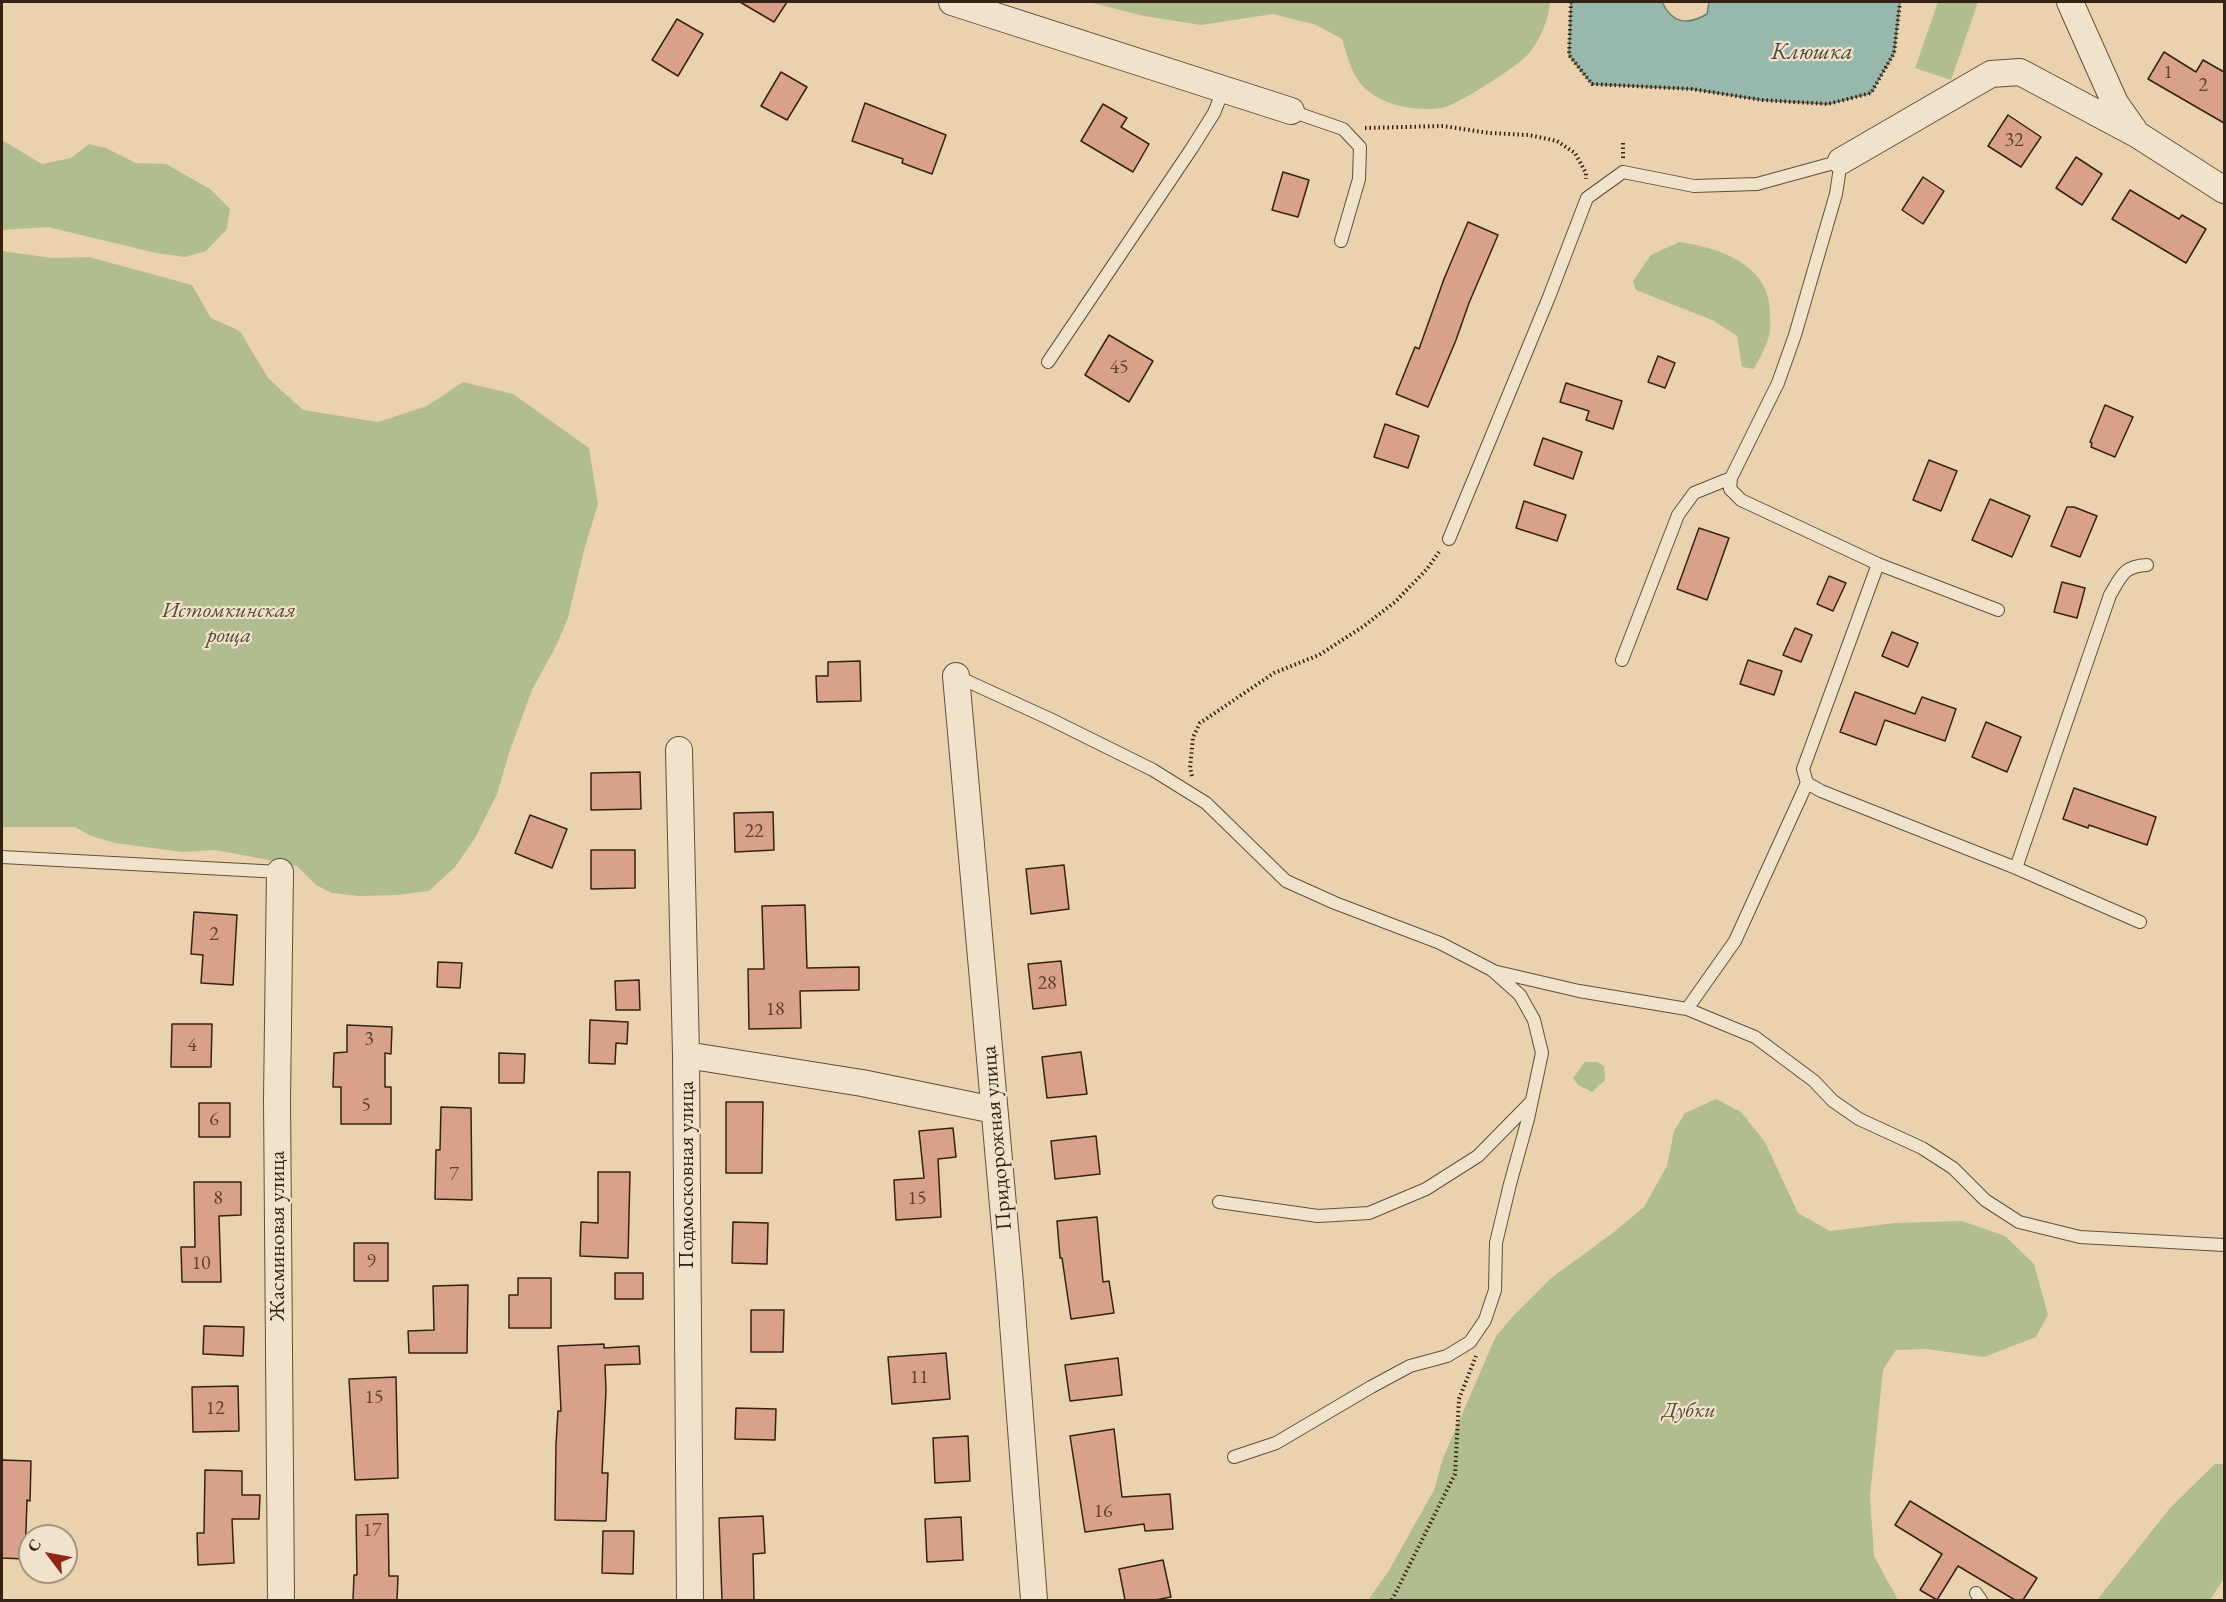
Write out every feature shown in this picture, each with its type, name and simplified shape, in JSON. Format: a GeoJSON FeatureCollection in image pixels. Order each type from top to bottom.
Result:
{"type":"FeatureCollection","features":[{"type":"Feature","properties":{"kind":"street"},"geometry":{"type":"LineString","coordinates":[[952,2],[1291,111]]}},
{"type":"Feature","properties":{"kind":"street"},"geometry":{"type":"LineString","coordinates":[[2070,2],[2115,103],[2138,135]]}},
{"type":"Feature","properties":{"kind":"street"},"geometry":{"type":"LineString","coordinates":[[1841,161],[1990,74],[2020,72],[2138,135],[2224,190]]}},
{"type":"Feature","properties":{"kind":"street","name":"Придорожная улица"},"geometry":{"type":"LineString","coordinates":[[956,676],[1011,1296],[1034,1600]]}},
{"type":"Feature","properties":{"kind":"street","name":"Подмосковная улица"},"geometry":{"type":"LineString","coordinates":[[679,750],[686,1055],[690,1600]]}},
{"type":"Feature","properties":{"kind":"street","name":"Жасминовая улица"},"geometry":{"type":"LineString","coordinates":[[280,872],[277,1099],[281,1600]]}},
{"type":"Feature","properties":{"kind":"street"},"geometry":{"type":"LineString","coordinates":[[686,1055],[862,1083],[994,1110]]}},
{"type":"Feature","properties":{"kind":"lane"},"geometry":{"type":"LineString","coordinates":[[1048,362],[1192,148],[1214,113],[1224,88]]}},
{"type":"Feature","properties":{"kind":"lane"},"geometry":{"type":"LineString","coordinates":[[1291,111],[1343,129],[1360,147],[1359,179],[1341,241]]}},
{"type":"Feature","properties":{"kind":"lane"},"geometry":{"type":"LineString","coordinates":[[1449,539],[1549,297],[1587,198],[1623,172],[1694,186],[1757,184],[1841,161],[1836,194],[1795,335],[1778,383],[1731,478],[1730,489],[1741,500],[1878,564],[1998,610]]}},
{"type":"Feature","properties":{"kind":"lane"},"geometry":{"type":"LineString","coordinates":[[1622,660],[1678,515],[1694,493],[1731,478]]}},
{"type":"Feature","properties":{"kind":"lane"},"geometry":{"type":"LineString","coordinates":[[1687,1009],[1735,941],[1807,783],[1803,770],[1878,564]]}},
{"type":"Feature","properties":{"kind":"lane"},"geometry":{"type":"LineString","coordinates":[[2016,868],[2110,595],[2125,571],[2135,565],[2147,565]]}},
{"type":"Feature","properties":{"kind":"lane"},"geometry":{"type":"LineString","coordinates":[[956,676],[1153,770],[1197,797],[1243,837],[1286,881],[1335,903],[1440,943],[1492,970],[1579,991],[1687,1009],[1755,1037],[1814,1081],[1833,1101],[1859,1119],[1922,1148],[1953,1168],[1985,1200],[2019,1222],[2080,1237],[2224,1245]]}},
{"type":"Feature","properties":{"kind":"lane"},"geometry":{"type":"LineString","coordinates":[[1807,783],[1821,791],[2016,868],[2140,922]]}},
{"type":"Feature","properties":{"kind":"lane"},"geometry":{"type":"LineString","coordinates":[[2,856],[280,872]]}},
{"type":"Feature","properties":{"kind":"lane"},"geometry":{"type":"LineString","coordinates":[[1234,1456],[1276,1443],[1371,1386],[1410,1366],[1447,1356],[1470,1342],[1485,1320],[1495,1290],[1496,1243],[1532,1102],[1542,1053],[1534,1020],[1520,995],[1492,970]]}},
{"type":"Feature","properties":{"kind":"lane"},"geometry":{"type":"LineString","coordinates":[[1219,1202],[1318,1216],[1369,1213],[1426,1189],[1478,1156],[1532,1102]]}},
{"type":"Feature","properties":{"kind":"path"},"geometry":{"type":"LineString","coordinates":[[1571,2],[1569,55],[1592,84],[1692,89],[1762,100],[1828,104],[1872,93],[1894,54],[1900,2]]}},
{"type":"Feature","properties":{"kind":"path"},"geometry":{"type":"LineString","coordinates":[[1343,129],[1406,129],[1443,126],[1489,133],[1530,135],[1557,141],[1575,153],[1586,173],[1587,198]]}},
{"type":"Feature","properties":{"kind":"path"},"geometry":{"type":"LineString","coordinates":[[1197,797],[1190,768],[1193,737],[1200,723],[1274,672],[1319,655],[1364,626],[1395,602],[1427,568],[1449,539]]}},
{"type":"Feature","properties":{"kind":"path"},"geometry":{"type":"LineString","coordinates":[[1392,1600],[1455,1474],[1459,1399],[1473,1368],[1485,1320]]}},
{"type":"Feature","properties":{"kind":"green space"},"geometry":{"type":"Polygon","coordinates":[[[1089,2],[1550,2],[1541,34],[1524,58],[1474,93],[1449,106],[1422,109],[1403,107],[1384,101],[1368,91],[1354,74],[1342,39],[1316,25],[1273,14],[1201,25],[1144,16],[1089,2]]]}},
{"type":"Feature","properties":{"kind":"green space"},"geometry":{"type":"Polygon","coordinates":[[[1938,2],[1978,2],[1951,80],[1915,68],[1938,2]]]}},
{"type":"Feature","properties":{"kind":"green space"},"geometry":{"type":"Polygon","coordinates":[[[2,140],[42,164],[71,158],[89,144],[106,148],[136,163],[166,164],[210,189],[230,209],[227,229],[206,251],[185,257],[156,253],[48,227],[2,230],[2,140]]]}},
{"type":"Feature","properties":{"kind":"green space"},"geometry":{"type":"Polygon","coordinates":[[[1679,242],[1711,249],[1741,262],[1763,284],[1768,298],[1770,331],[1754,369],[1742,367],[1737,336],[1712,320],[1636,290],[1633,281],[1651,255],[1679,242]]]}},
{"type":"Feature","properties":{"kind":"green space","name":"Истомкинская роща"},"geometry":{"type":"Polygon","coordinates":[[[2,251],[52,258],[89,257],[192,285],[211,318],[240,331],[268,378],[303,410],[378,422],[427,406],[463,382],[513,394],[589,448],[598,504],[584,550],[568,618],[532,690],[497,794],[475,838],[455,867],[429,891],[359,896],[332,893],[316,885],[297,866],[274,861],[215,850],[182,852],[115,843],[91,836],[75,827],[2,827],[2,251]]]}},
{"type":"Feature","properties":{"kind":"green space"},"geometry":{"type":"Polygon","coordinates":[[[1585,1062],[1597,1062],[1604,1066],[1605,1080],[1592,1092],[1578,1085],[1573,1078],[1585,1062]]]}},
{"type":"Feature","properties":{"kind":"green space","name":"Дубки"},"geometry":{"type":"Polygon","coordinates":[[[1716,1099],[1741,1112],[1765,1142],[1798,1213],[1830,1231],[1895,1223],[1962,1221],[2005,1236],[2034,1264],[2048,1315],[2036,1337],[1984,1357],[1926,1349],[1896,1350],[1883,1370],[1870,1496],[1874,1556],[1898,1600],[1368,1600],[1388,1572],[1434,1490],[1443,1458],[1496,1336],[1550,1279],[1644,1207],[1667,1166],[1674,1131],[1685,1113],[1716,1099]]]}},
{"type":"Feature","properties":{"kind":"green space"},"geometry":{"type":"Polygon","coordinates":[[[2215,1464],[2224,1464],[2224,1578],[2210,1600],[2097,1600],[2170,1508],[2215,1464]]]}},
{"type":"Feature","properties":{"kind":"water","name":"Клюшка"},"geometry":{"type":"Polygon","coordinates":[[[1571,2],[1662,2],[1675,18],[1687,21],[1707,14],[1709,2],[1900,2],[1894,53],[1871,93],[1828,104],[1762,100],[1692,89],[1592,84],[1569,55],[1571,2]]]}},
{"type":"Feature","properties":{"kind":"building"},"geometry":{"type":"Polygon","coordinates":[[[740,2],[787,2],[774,22],[740,2]]]}},
{"type":"Feature","properties":{"kind":"building"},"geometry":{"type":"Polygon","coordinates":[[[677,19],[703,34],[678,76],[652,60],[677,19]]]}},
{"type":"Feature","properties":{"kind":"building"},"geometry":{"type":"Polygon","coordinates":[[[2164,52],[2196,72],[2203,60],[2224,72],[2224,123],[2148,79],[2164,52]]]}},
{"type":"Feature","properties":{"kind":"building"},"geometry":{"type":"Polygon","coordinates":[[[781,72],[807,87],[787,120],[761,106],[781,72]]]}},
{"type":"Feature","properties":{"kind":"building"},"geometry":{"type":"Polygon","coordinates":[[[865,103],[946,135],[932,174],[902,163],[903,159],[852,141],[865,103]]]}},
{"type":"Feature","properties":{"kind":"building"},"geometry":{"type":"Polygon","coordinates":[[[1103,104],[1127,118],[1121,127],[1149,144],[1133,172],[1081,141],[1103,104]]]}},
{"type":"Feature","properties":{"kind":"building"},"geometry":{"type":"Polygon","coordinates":[[[2008,115],[2041,137],[2021,167],[1988,146],[2008,115]]]}},
{"type":"Feature","properties":{"kind":"building"},"geometry":{"type":"Polygon","coordinates":[[[2076,157],[2102,174],[2082,205],[2056,188],[2076,157]]]}},
{"type":"Feature","properties":{"kind":"building"},"geometry":{"type":"Polygon","coordinates":[[[1283,172],[1309,180],[1298,217],[1272,210],[1283,172]]]}},
{"type":"Feature","properties":{"kind":"building"},"geometry":{"type":"Polygon","coordinates":[[[1923,177],[1944,191],[1923,224],[1902,210],[1923,177]]]}},
{"type":"Feature","properties":{"kind":"building"},"geometry":{"type":"Polygon","coordinates":[[[2130,190],[2179,219],[2182,215],[2206,229],[2186,263],[2112,219],[2130,190]]]}},
{"type":"Feature","properties":{"kind":"building"},"geometry":{"type":"Polygon","coordinates":[[[1468,222],[1498,235],[1428,407],[1396,394],[1415,347],[1419,349],[1444,279],[1468,222]]]}},
{"type":"Feature","properties":{"kind":"building"},"geometry":{"type":"Polygon","coordinates":[[[1109,335],[1153,361],[1129,402],[1085,375],[1109,335]]]}},
{"type":"Feature","properties":{"kind":"building"},"geometry":{"type":"Polygon","coordinates":[[[1658,356],[1675,363],[1665,388],[1648,382],[1658,356]]]}},
{"type":"Feature","properties":{"kind":"building"},"geometry":{"type":"Polygon","coordinates":[[[1566,383],[1622,401],[1613,429],[1586,420],[1589,411],[1560,402],[1566,383]]]}},
{"type":"Feature","properties":{"kind":"building"},"geometry":{"type":"Polygon","coordinates":[[[2105,405],[2133,417],[2115,457],[2091,447],[2090,442],[2105,405]]]}},
{"type":"Feature","properties":{"kind":"building"},"geometry":{"type":"Polygon","coordinates":[[[1385,424],[1419,436],[1408,468],[1374,457],[1385,424]]]}},
{"type":"Feature","properties":{"kind":"building"},"geometry":{"type":"Polygon","coordinates":[[[1543,438],[1582,452],[1573,479],[1534,465],[1543,438]]]}},
{"type":"Feature","properties":{"kind":"building"},"geometry":{"type":"Polygon","coordinates":[[[1929,460],[1957,471],[1941,511],[1913,500],[1929,460]]]}},
{"type":"Feature","properties":{"kind":"building"},"geometry":{"type":"Polygon","coordinates":[[[1990,499],[2030,516],[2012,557],[1972,540],[1990,499]]]}},
{"type":"Feature","properties":{"kind":"building"},"geometry":{"type":"Polygon","coordinates":[[[1524,501],[1566,515],[1557,541],[1516,528],[1524,501]]]}},
{"type":"Feature","properties":{"kind":"building"},"geometry":{"type":"Polygon","coordinates":[[[2067,507],[2074,507],[2097,516],[2080,557],[2051,546],[2067,507]]]}},
{"type":"Feature","properties":{"kind":"building"},"geometry":{"type":"Polygon","coordinates":[[[1699,528],[1729,538],[1707,600],[1677,589],[1699,528]]]}},
{"type":"Feature","properties":{"kind":"building"},"geometry":{"type":"Polygon","coordinates":[[[1829,576],[1846,583],[1833,611],[1817,604],[1829,576]]]}},
{"type":"Feature","properties":{"kind":"building"},"geometry":{"type":"Polygon","coordinates":[[[2062,582],[2085,588],[2077,618],[2054,612],[2062,582]]]}},
{"type":"Feature","properties":{"kind":"building"},"geometry":{"type":"Polygon","coordinates":[[[1795,628],[1812,635],[1801,662],[1783,655],[1795,628]]]}},
{"type":"Feature","properties":{"kind":"building"},"geometry":{"type":"Polygon","coordinates":[[[1892,632],[1918,643],[1908,667],[1882,656],[1892,632]]]}},
{"type":"Feature","properties":{"kind":"building"},"geometry":{"type":"Polygon","coordinates":[[[1748,660],[1782,671],[1774,695],[1740,684],[1748,660]]]}},
{"type":"Feature","properties":{"kind":"building"},"geometry":{"type":"Polygon","coordinates":[[[860,661],[861,701],[817,702],[816,676],[828,676],[828,662],[860,661]]]}},
{"type":"Feature","properties":{"kind":"building"},"geometry":{"type":"Polygon","coordinates":[[[1855,692],[1915,714],[1922,697],[1956,709],[1945,741],[1885,720],[1876,745],[1840,732],[1855,692]]]}},
{"type":"Feature","properties":{"kind":"building"},"geometry":{"type":"Polygon","coordinates":[[[1986,722],[2021,737],[2007,772],[1972,757],[1986,722]]]}},
{"type":"Feature","properties":{"kind":"building"},"geometry":{"type":"Polygon","coordinates":[[[640,772],[641,809],[591,810],[591,773],[640,772]]]}},
{"type":"Feature","properties":{"kind":"building"},"geometry":{"type":"Polygon","coordinates":[[[2074,788],[2156,817],[2147,845],[2089,825],[2088,828],[2063,819],[2074,788]]]}},
{"type":"Feature","properties":{"kind":"building"},"geometry":{"type":"Polygon","coordinates":[[[773,812],[774,850],[735,852],[734,813],[773,812]]]}},
{"type":"Feature","properties":{"kind":"building"},"geometry":{"type":"Polygon","coordinates":[[[530,815],[567,829],[552,868],[515,853],[530,815]]]}},
{"type":"Feature","properties":{"kind":"building"},"geometry":{"type":"Polygon","coordinates":[[[591,850],[635,850],[635,888],[591,889],[591,850]]]}},
{"type":"Feature","properties":{"kind":"building"},"geometry":{"type":"Polygon","coordinates":[[[1064,865],[1069,909],[1031,914],[1026,869],[1064,865]]]}},
{"type":"Feature","properties":{"kind":"building"},"geometry":{"type":"Polygon","coordinates":[[[805,905],[807,968],[859,967],[859,990],[800,991],[801,1028],[749,1029],[748,969],[764,969],[762,906],[805,905]]]}},
{"type":"Feature","properties":{"kind":"building"},"geometry":{"type":"Polygon","coordinates":[[[194,912],[237,915],[233,985],[201,983],[203,955],[191,954],[194,912]]]}},
{"type":"Feature","properties":{"kind":"building"},"geometry":{"type":"Polygon","coordinates":[[[1061,961],[1066,1005],[1033,1009],[1028,964],[1061,961]]]}},
{"type":"Feature","properties":{"kind":"building"},"geometry":{"type":"Polygon","coordinates":[[[438,962],[462,963],[460,988],[437,987],[438,962]]]}},
{"type":"Feature","properties":{"kind":"building"},"geometry":{"type":"Polygon","coordinates":[[[639,980],[640,1010],[616,1010],[615,981],[639,980]]]}},
{"type":"Feature","properties":{"kind":"building"},"geometry":{"type":"Polygon","coordinates":[[[590,1020],[628,1022],[627,1044],[616,1043],[615,1064],[589,1063],[590,1020]]]}},
{"type":"Feature","properties":{"kind":"building"},"geometry":{"type":"Polygon","coordinates":[[[172,1024],[212,1024],[211,1067],[171,1067],[172,1024]]]}},
{"type":"Feature","properties":{"kind":"building"},"geometry":{"type":"Polygon","coordinates":[[[347,1025],[392,1027],[391,1054],[385,1053],[385,1087],[391,1087],[391,1124],[341,1124],[341,1087],[333,1087],[334,1053],[347,1052],[347,1025]]]}},
{"type":"Feature","properties":{"kind":"building"},"geometry":{"type":"Polygon","coordinates":[[[1081,1052],[1087,1094],[1047,1098],[1042,1057],[1081,1052]]]}},
{"type":"Feature","properties":{"kind":"building"},"geometry":{"type":"Polygon","coordinates":[[[499,1053],[525,1054],[524,1083],[499,1083],[499,1053]]]}},
{"type":"Feature","properties":{"kind":"building"},"geometry":{"type":"Polygon","coordinates":[[[726,1102],[763,1102],[762,1173],[726,1173],[726,1102]]]}},
{"type":"Feature","properties":{"kind":"building"},"geometry":{"type":"Polygon","coordinates":[[[199,1103],[230,1103],[230,1137],[199,1137],[199,1103]]]}},
{"type":"Feature","properties":{"kind":"building"},"geometry":{"type":"Polygon","coordinates":[[[441,1107],[471,1108],[472,1200],[435,1199],[436,1150],[440,1150],[441,1107]]]}},
{"type":"Feature","properties":{"kind":"building"},"geometry":{"type":"Polygon","coordinates":[[[953,1128],[956,1157],[938,1159],[941,1217],[896,1220],[894,1180],[924,1178],[919,1131],[953,1128]]]}},
{"type":"Feature","properties":{"kind":"building"},"geometry":{"type":"Polygon","coordinates":[[[1096,1136],[1100,1174],[1055,1179],[1051,1141],[1096,1136]]]}},
{"type":"Feature","properties":{"kind":"building"},"geometry":{"type":"Polygon","coordinates":[[[598,1172],[630,1172],[628,1258],[580,1256],[581,1222],[598,1223],[598,1172]]]}},
{"type":"Feature","properties":{"kind":"building"},"geometry":{"type":"Polygon","coordinates":[[[194,1182],[241,1182],[241,1215],[219,1216],[221,1282],[182,1282],[181,1247],[195,1247],[194,1182]]]}},
{"type":"Feature","properties":{"kind":"building"},"geometry":{"type":"Polygon","coordinates":[[[1097,1217],[1103,1282],[1109,1281],[1114,1313],[1071,1319],[1062,1258],[1060,1258],[1057,1221],[1097,1217]]]}},
{"type":"Feature","properties":{"kind":"building"},"geometry":{"type":"Polygon","coordinates":[[[733,1222],[768,1223],[767,1264],[732,1263],[733,1222]]]}},
{"type":"Feature","properties":{"kind":"building"},"geometry":{"type":"Polygon","coordinates":[[[354,1243],[388,1243],[388,1281],[354,1281],[354,1243]]]}},
{"type":"Feature","properties":{"kind":"building"},"geometry":{"type":"Polygon","coordinates":[[[615,1273],[643,1273],[643,1299],[615,1299],[615,1273]]]}},
{"type":"Feature","properties":{"kind":"building"},"geometry":{"type":"Polygon","coordinates":[[[518,1278],[551,1278],[551,1328],[509,1328],[509,1295],[518,1295],[518,1278]]]}},
{"type":"Feature","properties":{"kind":"building"},"geometry":{"type":"Polygon","coordinates":[[[468,1285],[467,1353],[409,1353],[408,1331],[434,1330],[433,1286],[468,1285]]]}},
{"type":"Feature","properties":{"kind":"building"},"geometry":{"type":"Polygon","coordinates":[[[751,1310],[784,1310],[783,1352],[751,1352],[751,1310]]]}},
{"type":"Feature","properties":{"kind":"building"},"geometry":{"type":"Polygon","coordinates":[[[204,1326],[244,1327],[243,1356],[203,1354],[204,1326]]]}},
{"type":"Feature","properties":{"kind":"building"},"geometry":{"type":"Polygon","coordinates":[[[604,1344],[604,1348],[639,1346],[640,1364],[605,1365],[602,1473],[608,1473],[606,1521],[555,1520],[556,1444],[558,1411],[561,1411],[558,1346],[604,1344]]]}},
{"type":"Feature","properties":{"kind":"building"},"geometry":{"type":"Polygon","coordinates":[[[946,1353],[950,1399],[892,1404],[888,1357],[946,1353]]]}},
{"type":"Feature","properties":{"kind":"building"},"geometry":{"type":"Polygon","coordinates":[[[1118,1358],[1122,1395],[1070,1401],[1065,1365],[1118,1358]]]}},
{"type":"Feature","properties":{"kind":"building"},"geometry":{"type":"Polygon","coordinates":[[[396,1377],[398,1478],[355,1480],[349,1379],[396,1377]]]}},
{"type":"Feature","properties":{"kind":"building"},"geometry":{"type":"Polygon","coordinates":[[[238,1386],[239,1431],[193,1432],[192,1387],[238,1386]]]}},
{"type":"Feature","properties":{"kind":"building"},"geometry":{"type":"Polygon","coordinates":[[[736,1408],[776,1409],[775,1440],[735,1439],[736,1408]]]}},
{"type":"Feature","properties":{"kind":"building"},"geometry":{"type":"Polygon","coordinates":[[[1114,1429],[1122,1497],[1170,1494],[1173,1529],[1145,1531],[1144,1524],[1085,1532],[1070,1436],[1114,1429]]]}},
{"type":"Feature","properties":{"kind":"building"},"geometry":{"type":"Polygon","coordinates":[[[968,1436],[970,1481],[935,1483],[933,1438],[968,1436]]]}},
{"type":"Feature","properties":{"kind":"building"},"geometry":{"type":"Polygon","coordinates":[[[2,1460],[31,1461],[30,1501],[27,1500],[26,1524],[18,1524],[18,1559],[2,1558],[2,1460]]]}},
{"type":"Feature","properties":{"kind":"building"},"geometry":{"type":"Polygon","coordinates":[[[205,1470],[242,1471],[242,1495],[260,1495],[259,1519],[232,1519],[234,1563],[198,1565],[197,1533],[204,1533],[205,1470]]]}},
{"type":"Feature","properties":{"kind":"building"},"geometry":{"type":"Polygon","coordinates":[[[1910,1501],[2037,1578],[2023,1600],[2015,1600],[1958,1566],[1937,1600],[1920,1590],[1942,1554],[1895,1525],[1910,1501]]]}},
{"type":"Feature","properties":{"kind":"building"},"geometry":{"type":"Polygon","coordinates":[[[388,1514],[389,1576],[398,1576],[397,1600],[353,1600],[354,1575],[357,1575],[356,1515],[388,1514]]]}},
{"type":"Feature","properties":{"kind":"building"},"geometry":{"type":"Polygon","coordinates":[[[763,1516],[765,1553],[753,1554],[754,1600],[722,1600],[719,1518],[763,1516]]]}},
{"type":"Feature","properties":{"kind":"building"},"geometry":{"type":"Polygon","coordinates":[[[961,1517],[963,1560],[927,1562],[925,1519],[961,1517]]]}},
{"type":"Feature","properties":{"kind":"building"},"geometry":{"type":"Polygon","coordinates":[[[603,1531],[634,1531],[633,1574],[602,1573],[603,1531]]]}},
{"type":"Feature","properties":{"kind":"building"},"geometry":{"type":"Polygon","coordinates":[[[1163,1560],[1171,1597],[1155,1600],[1125,1600],[1119,1569],[1163,1560]]]}}]}
